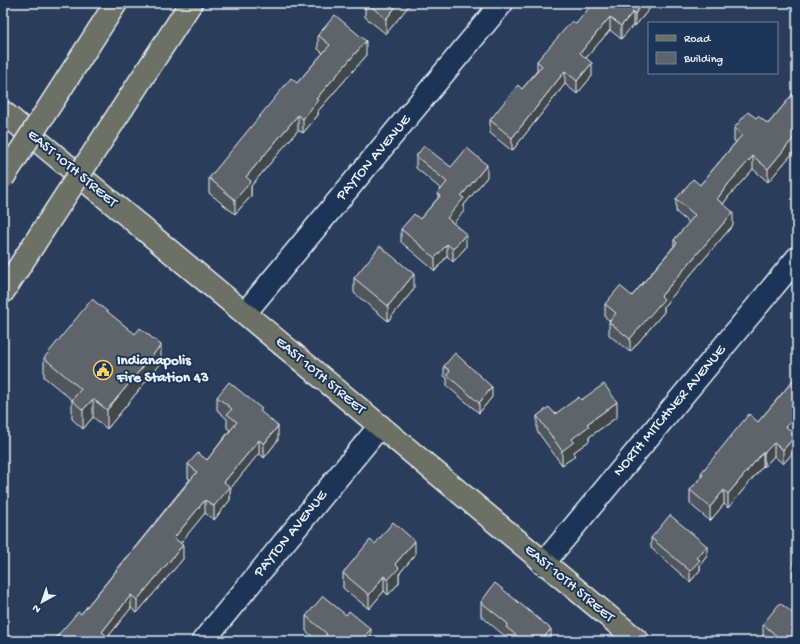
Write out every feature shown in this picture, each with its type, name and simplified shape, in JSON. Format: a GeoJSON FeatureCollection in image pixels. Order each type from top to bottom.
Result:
{"type":"FeatureCollection","features":[{"type":"Feature","properties":{"kind":"main road"},"geometry":{"type":"LineString","coordinates":[[3,178],[116,3]]}},
{"type":"Feature","properties":{"kind":"main road"},"geometry":{"type":"LineString","coordinates":[[3,292],[190,3]]}},
{"type":"Feature","properties":{"kind":"main road","name":"EAST 10TH STREET"},"geometry":{"type":"LineString","coordinates":[[3,112],[638,641]]}},
{"type":"Feature","properties":{"kind":"street","name":"PAYTON AVENUE"},"geometry":{"type":"LineString","coordinates":[[245,313],[502,3]]}},
{"type":"Feature","properties":{"kind":"street","name":"NORTH MITCHNER AVENUE"},"geometry":{"type":"LineString","coordinates":[[544,564],[797,258]]}},
{"type":"Feature","properties":{"kind":"street","name":"PAYTON AVENUE"},"geometry":{"type":"LineString","coordinates":[[203,641],[380,426]]}},
{"type":"Feature","properties":{"kind":"building"},"geometry":{"type":"Polygon","coordinates":[[[367,3],[399,3],[386,19],[367,3]]]}},
{"type":"Feature","properties":{"kind":"building"},"geometry":{"type":"Polygon","coordinates":[[[593,3],[643,3],[635,14],[633,12],[621,26],[610,17],[580,53],[592,63],[577,81],[565,71],[512,138],[490,120],[518,85],[522,89],[542,66],[537,61],[572,21],[576,24],[593,3]]]}},
{"type":"Feature","properties":{"kind":"building"},"geometry":{"type":"Polygon","coordinates":[[[335,15],[366,41],[316,99],[318,100],[303,119],[298,115],[246,177],[251,181],[235,200],[209,178],[291,78],[297,83],[330,45],[318,35],[335,15]]]}},
{"type":"Feature","properties":{"kind":"building"},"geometry":{"type":"Polygon","coordinates":[[[797,89],[797,134],[768,169],[753,156],[729,183],[717,199],[733,212],[661,296],[664,299],[630,339],[609,322],[616,313],[605,304],[620,286],[632,296],[677,243],[674,240],[695,215],[676,199],[693,179],[700,185],[742,135],[734,128],[748,112],[756,118],[758,116],[768,124],[797,89]]]}},
{"type":"Feature","properties":{"kind":"building"},"geometry":{"type":"Polygon","coordinates":[[[424,146],[451,167],[467,148],[487,165],[461,196],[464,198],[447,218],[466,234],[453,249],[447,244],[435,258],[401,229],[414,214],[420,219],[440,196],[438,193],[447,182],[416,156],[424,146]]]}},
{"type":"Feature","properties":{"kind":"building"},"geometry":{"type":"Polygon","coordinates":[[[380,246],[414,274],[388,306],[354,278],[380,246]]]}},
{"type":"Feature","properties":{"kind":"building","name":"Indianapolis Fire Station 43"},"geometry":{"type":"Polygon","coordinates":[[[92,299],[135,334],[140,328],[161,345],[107,410],[93,399],[83,410],[72,400],[81,389],[44,358],[92,299]]]}},
{"type":"Feature","properties":{"kind":"building"},"geometry":{"type":"Polygon","coordinates":[[[455,353],[492,387],[479,403],[447,375],[450,371],[444,366],[455,353]]]}},
{"type":"Feature","properties":{"kind":"building"},"geometry":{"type":"Polygon","coordinates":[[[797,376],[797,415],[786,427],[796,435],[783,450],[774,443],[764,453],[763,452],[728,494],[724,490],[710,507],[690,490],[703,475],[701,473],[749,414],[758,422],[797,376]]]}},
{"type":"Feature","properties":{"kind":"building"},"geometry":{"type":"Polygon","coordinates":[[[229,382],[262,409],[260,411],[278,426],[264,444],[259,440],[224,482],[230,487],[214,506],[205,500],[174,538],[183,545],[137,600],[131,595],[102,632],[107,636],[103,641],[53,641],[78,612],[81,614],[197,472],[188,464],[198,453],[207,460],[237,422],[227,414],[232,409],[217,397],[229,382]]]}},
{"type":"Feature","properties":{"kind":"building"},"geometry":{"type":"Polygon","coordinates":[[[604,384],[617,402],[587,424],[589,426],[572,439],[574,442],[562,451],[537,416],[549,407],[555,414],[579,397],[581,400],[604,384]]]}},
{"type":"Feature","properties":{"kind":"building"},"geometry":{"type":"Polygon","coordinates":[[[670,515],[707,546],[697,558],[700,560],[690,571],[651,538],[670,515]]]}},
{"type":"Feature","properties":{"kind":"building"},"geometry":{"type":"Polygon","coordinates":[[[393,522],[415,541],[395,564],[399,568],[388,580],[384,576],[369,595],[343,573],[370,540],[375,544],[393,522]]]}},
{"type":"Feature","properties":{"kind":"building"},"geometry":{"type":"Polygon","coordinates":[[[797,558],[797,566],[793,563],[797,558]]]}},
{"type":"Feature","properties":{"kind":"building"},"geometry":{"type":"Polygon","coordinates":[[[495,583],[551,629],[541,641],[523,641],[506,627],[508,624],[481,602],[495,583]]]}},
{"type":"Feature","properties":{"kind":"building"},"geometry":{"type":"Polygon","coordinates":[[[323,596],[346,615],[349,611],[371,629],[360,641],[320,641],[327,634],[306,616],[323,596]]]}},
{"type":"Feature","properties":{"kind":"building"},"geometry":{"type":"Polygon","coordinates":[[[780,603],[794,614],[797,611],[797,641],[777,641],[779,638],[763,624],[780,603]]]}},
{"type":"Feature","properties":{"kind":"place","name":"Indianapolis Fire Station 43"},"geometry":{"type":"Point","coordinates":[103,370]}}]}
